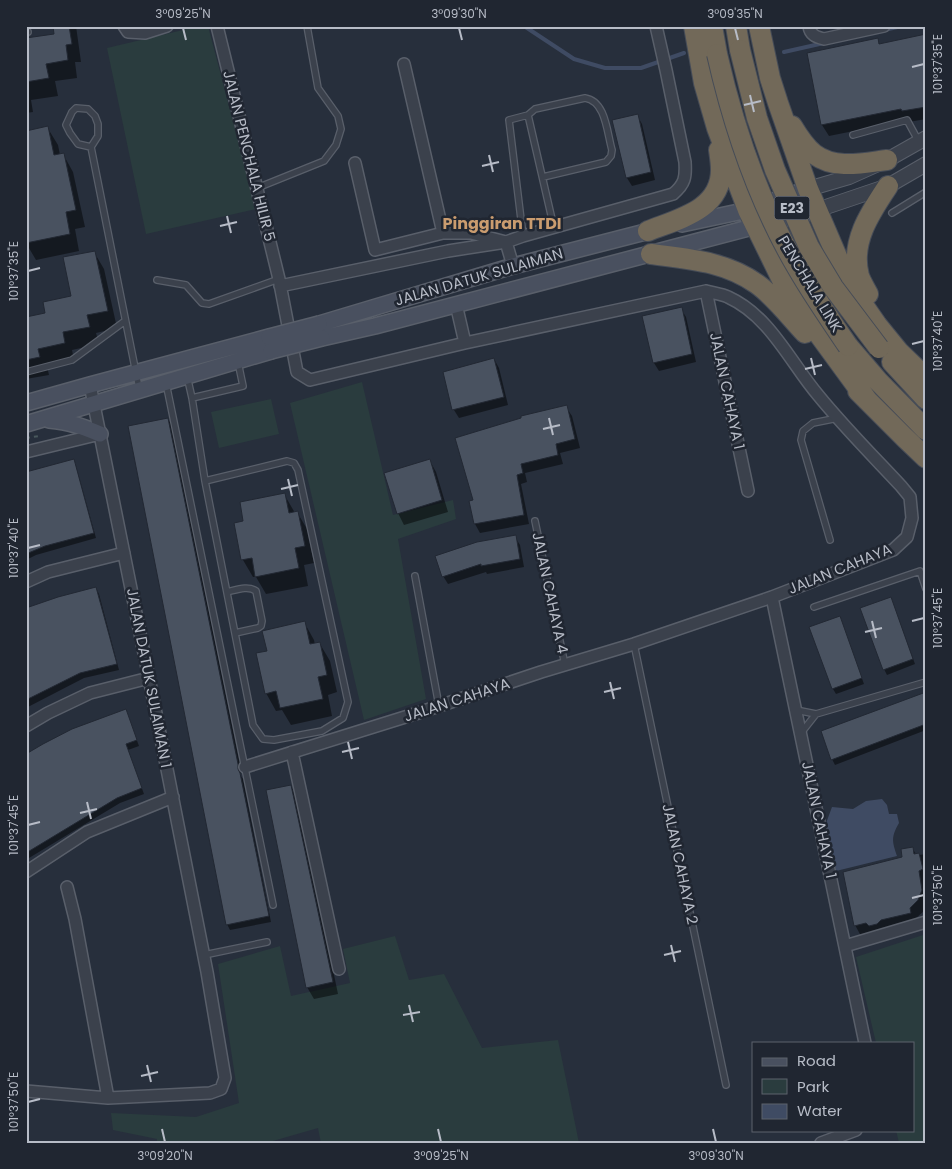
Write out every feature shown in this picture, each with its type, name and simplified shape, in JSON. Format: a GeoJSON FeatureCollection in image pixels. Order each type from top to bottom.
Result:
{"type":"FeatureCollection","features":[{"type":"Feature","properties":{"kind":"highway"},"geometry":{"type":"LineString","coordinates":[[694,26],[704,83],[717,128],[752,218],[788,292],[867,400]]}},
{"type":"Feature","properties":{"kind":"highway","name":"PENCHALA LINK"},"geometry":{"type":"LineString","coordinates":[[712,26],[724,86],[743,147],[768,212],[797,267],[821,307],[848,346],[878,381],[926,430]]}},
{"type":"Feature","properties":{"kind":"highway","name":"PENCHALA LINK"},"geometry":{"type":"LineString","coordinates":[[736,26],[757,118],[775,170],[808,247],[833,287],[879,348],[926,399]]}},
{"type":"Feature","properties":{"kind":"highway"},"geometry":{"type":"LineString","coordinates":[[759,26],[770,78],[778,103],[808,189],[844,273]]}},
{"type":"Feature","properties":{"kind":"highway"},"geometry":{"type":"LineString","coordinates":[[778,103],[799,137],[814,154],[829,162],[852,164],[886,160]]}},
{"type":"Feature","properties":{"kind":"highway"},"geometry":{"type":"LineString","coordinates":[[648,231],[698,211],[715,194],[721,171],[717,128]]}},
{"type":"Feature","properties":{"kind":"highway"},"geometry":{"type":"LineString","coordinates":[[727,154],[748,175],[758,180],[768,181],[777,178],[790,163],[791,139]]}},
{"type":"Feature","properties":{"kind":"highway"},"geometry":{"type":"LineString","coordinates":[[888,186],[873,208],[860,234],[857,262],[860,277],[872,301],[926,367]]}},
{"type":"Feature","properties":{"kind":"highway"},"geometry":{"type":"LineString","coordinates":[[788,292],[795,264],[804,256],[825,253],[833,258],[844,273],[877,325],[899,352],[926,378]]}},
{"type":"Feature","properties":{"kind":"highway"},"geometry":{"type":"LineString","coordinates":[[651,254],[722,266],[758,284],[867,400],[926,458]]}},
{"type":"Feature","properties":{"kind":"main road","name":"JALAN DATUK SULAIMAN"},"geometry":{"type":"LineString","coordinates":[[320,331],[375,326],[651,254],[752,218],[808,189]]}},
{"type":"Feature","properties":{"kind":"main road","name":"JALAN DATUK SULAIMAN"},"geometry":{"type":"LineString","coordinates":[[26,403],[184,360],[270,344],[320,331],[514,266],[648,231],[817,210]]}},
{"type":"Feature","properties":{"kind":"main road","name":"JALAN DATUK SULAIMAN"},"geometry":{"type":"LineString","coordinates":[[33,422],[238,361],[270,344]]}},
{"type":"Feature","properties":{"kind":"main road"},"geometry":{"type":"LineString","coordinates":[[33,422],[65,421],[100,434]]}},
{"type":"Feature","properties":{"kind":"street"},"geometry":{"type":"LineString","coordinates":[[124,26],[128,32],[145,33],[168,26]]}},
{"type":"Feature","properties":{"kind":"street","name":"JALAN PENCHALA HILIR 5"},"geometry":{"type":"LineString","coordinates":[[217,26],[280,283]]}},
{"type":"Feature","properties":{"kind":"street"},"geometry":{"type":"LineString","coordinates":[[280,283],[506,242],[673,194],[680,188],[686,174],[686,162],[656,26]]}},
{"type":"Feature","properties":{"kind":"street"},"geometry":{"type":"LineString","coordinates":[[808,26],[809,31],[815,37],[824,40],[884,26]]}},
{"type":"Feature","properties":{"kind":"street"},"geometry":{"type":"LineString","coordinates":[[404,64],[443,233]]}},
{"type":"Feature","properties":{"kind":"street","name":"JALAN DATUK SULAIMAN"},"geometry":{"type":"LineString","coordinates":[[808,189],[849,177],[923,140]]}},
{"type":"Feature","properties":{"kind":"street"},"geometry":{"type":"LineString","coordinates":[[355,163],[375,250],[443,233],[472,233],[506,242]]}},
{"type":"Feature","properties":{"kind":"street","name":"JALAN DATUK SULAIMAN"},"geometry":{"type":"LineString","coordinates":[[817,210],[888,186],[926,164]]}},
{"type":"Feature","properties":{"kind":"street"},"geometry":{"type":"LineString","coordinates":[[506,242],[514,266]]}},
{"type":"Feature","properties":{"kind":"street","name":"JALAN CAHAYA"},"geometry":{"type":"LineString","coordinates":[[245,767],[634,644],[772,597],[893,550],[907,537],[912,518],[910,497],[901,486],[816,393],[758,317],[740,303],[726,296],[706,291],[465,343],[310,380],[297,372],[280,283]]}},
{"type":"Feature","properties":{"kind":"street","name":"JALAN CAHAYA 1"},"geometry":{"type":"LineString","coordinates":[[706,291],[748,491]]}},
{"type":"Feature","properties":{"kind":"street"},"geometry":{"type":"LineString","coordinates":[[456,304],[465,343]]}},
{"type":"Feature","properties":{"kind":"street","name":"JALAN DATUK SULAIMAN 1"},"geometry":{"type":"LineString","coordinates":[[90,385],[204,955],[225,1078],[221,1089],[210,1092],[108,1098]]}},
{"type":"Feature","properties":{"kind":"street"},"geometry":{"type":"LineString","coordinates":[[26,452],[100,434]]}},
{"type":"Feature","properties":{"kind":"street"},"geometry":{"type":"LineString","coordinates":[[26,582],[48,572],[124,553]]}},
{"type":"Feature","properties":{"kind":"street","name":"JALAN CAHAYA 1"},"geometry":{"type":"LineString","coordinates":[[772,597],[865,1042]]}},
{"type":"Feature","properties":{"kind":"street"},"geometry":{"type":"LineString","coordinates":[[26,726],[90,693],[149,678]]}},
{"type":"Feature","properties":{"kind":"street"},"geometry":{"type":"LineString","coordinates":[[292,752],[339,969]]}},
{"type":"Feature","properties":{"kind":"street"},"geometry":{"type":"LineString","coordinates":[[26,872],[87,832],[173,797]]}},
{"type":"Feature","properties":{"kind":"street"},"geometry":{"type":"LineString","coordinates":[[26,1092],[108,1098],[75,919],[67,886]]}},
{"type":"Feature","properties":{"kind":"street"},"geometry":{"type":"LineString","coordinates":[[845,946],[926,922]]}},
{"type":"Feature","properties":{"kind":"street"},"geometry":{"type":"LineString","coordinates":[[821,1143],[851,1132]]}},
{"type":"Feature","properties":{"kind":"lane"},"geometry":{"type":"LineString","coordinates":[[257,188],[324,161],[336,145],[340,129],[338,116],[318,88],[306,26]]}},
{"type":"Feature","properties":{"kind":"lane"},"geometry":{"type":"LineString","coordinates":[[524,236],[509,120],[528,115],[535,109],[585,98],[592,99],[602,112],[612,150],[610,156],[606,162],[542,177]]}},
{"type":"Feature","properties":{"kind":"lane"},"geometry":{"type":"LineString","coordinates":[[91,147],[78,144],[66,125],[76,108],[88,109],[95,116],[98,124],[98,136],[91,147],[139,390]]}},
{"type":"Feature","properties":{"kind":"lane"},"geometry":{"type":"LineString","coordinates":[[528,115],[554,228]]}},
{"type":"Feature","properties":{"kind":"lane"},"geometry":{"type":"LineString","coordinates":[[853,135],[907,120],[923,140]]}},
{"type":"Feature","properties":{"kind":"lane"},"geometry":{"type":"LineString","coordinates":[[892,214],[926,192]]}},
{"type":"Feature","properties":{"kind":"lane"},"geometry":{"type":"LineString","coordinates":[[157,280],[186,285],[202,303],[209,304],[280,283]]}},
{"type":"Feature","properties":{"kind":"lane"},"geometry":{"type":"LineString","coordinates":[[26,372],[72,360],[125,322]]}},
{"type":"Feature","properties":{"kind":"lane"},"geometry":{"type":"LineString","coordinates":[[184,360],[205,481],[253,725],[263,739],[274,740],[322,731],[343,718],[348,702],[298,470],[294,463],[287,461],[205,481]]}},
{"type":"Feature","properties":{"kind":"lane"},"geometry":{"type":"LineString","coordinates":[[192,398],[243,386],[238,361]]}},
{"type":"Feature","properties":{"kind":"lane"},"geometry":{"type":"LineString","coordinates":[[166,382],[274,905]]}},
{"type":"Feature","properties":{"kind":"lane"},"geometry":{"type":"LineString","coordinates":[[830,540],[801,440],[803,431],[813,424],[838,418]]}},
{"type":"Feature","properties":{"kind":"lane","name":"JALAN CAHAYA 4"},"geometry":{"type":"LineString","coordinates":[[535,521],[566,665]]}},
{"type":"Feature","properties":{"kind":"lane"},"geometry":{"type":"LineString","coordinates":[[814,606],[920,571],[926,589]]}},
{"type":"Feature","properties":{"kind":"lane"},"geometry":{"type":"LineString","coordinates":[[415,576],[439,706]]}},
{"type":"Feature","properties":{"kind":"lane"},"geometry":{"type":"LineString","coordinates":[[227,592],[253,588],[256,591],[262,621],[261,626],[258,628],[235,633]]}},
{"type":"Feature","properties":{"kind":"lane","name":"JALAN CAHAYA 2"},"geometry":{"type":"LineString","coordinates":[[634,644],[726,1085]]}},
{"type":"Feature","properties":{"kind":"lane"},"geometry":{"type":"LineString","coordinates":[[796,710],[816,714],[926,682]]}},
{"type":"Feature","properties":{"kind":"lane"},"geometry":{"type":"LineString","coordinates":[[801,734],[816,714]]}},
{"type":"Feature","properties":{"kind":"lane"},"geometry":{"type":"LineString","coordinates":[[204,955],[267,942]]}},
{"type":"Feature","properties":{"kind":"green space"},"geometry":{"type":"Polygon","coordinates":[[[200,26],[208,26],[256,209],[146,234],[107,48],[200,26]]]}},
{"type":"Feature","properties":{"kind":"green space"},"geometry":{"type":"Polygon","coordinates":[[[362,382],[393,515],[453,500],[456,519],[398,539],[426,699],[364,720],[290,403],[362,382]]]}},
{"type":"Feature","properties":{"kind":"green space"},"geometry":{"type":"Polygon","coordinates":[[[271,399],[279,434],[219,448],[211,412],[271,399]]]}},
{"type":"Feature","properties":{"kind":"green space"},"geometry":{"type":"Polygon","coordinates":[[[926,934],[926,1143],[899,1143],[896,1132],[914,1132],[914,1042],[876,1042],[856,957],[926,934]]]}},
{"type":"Feature","properties":{"kind":"green space"},"geometry":{"type":"Polygon","coordinates":[[[395,936],[409,980],[444,974],[482,1048],[558,1040],[579,1143],[321,1143],[318,1128],[266,1143],[157,1143],[157,1139],[113,1130],[111,1113],[196,1117],[239,1103],[218,964],[280,946],[291,996],[350,983],[343,949],[395,936]]]}},
{"type":"Feature","properties":{"kind":"water"},"geometry":{"type":"Polygon","coordinates":[[[882,799],[887,805],[889,814],[897,814],[899,823],[893,839],[897,856],[836,871],[825,826],[832,807],[853,809],[866,801],[882,799]]]}},
{"type":"Feature","properties":{"kind":"building"},"geometry":{"type":"Polygon","coordinates":[[[53,26],[69,26],[72,44],[66,45],[68,60],[46,64],[49,78],[26,82],[26,54],[28,54],[26,38],[54,34],[53,26]]]}},
{"type":"Feature","properties":{"kind":"building"},"geometry":{"type":"Polygon","coordinates":[[[926,34],[926,107],[902,111],[901,109],[821,125],[807,53],[878,38],[879,44],[926,34]]]}},
{"type":"Feature","properties":{"kind":"building"},"geometry":{"type":"Polygon","coordinates":[[[638,114],[651,172],[626,178],[612,120],[638,114]]]}},
{"type":"Feature","properties":{"kind":"building"},"geometry":{"type":"Polygon","coordinates":[[[48,126],[54,155],[64,153],[76,210],[66,212],[70,234],[26,243],[26,131],[48,126]]]}},
{"type":"Feature","properties":{"kind":"building"},"geometry":{"type":"Polygon","coordinates":[[[95,251],[108,311],[87,315],[90,327],[63,332],[65,343],[38,349],[40,357],[26,360],[26,317],[45,313],[43,302],[71,296],[63,257],[95,251]]]}},
{"type":"Feature","properties":{"kind":"building"},"geometry":{"type":"Polygon","coordinates":[[[682,307],[692,354],[653,363],[642,316],[682,307]]]}},
{"type":"Feature","properties":{"kind":"building"},"geometry":{"type":"Polygon","coordinates":[[[494,358],[504,397],[452,410],[443,372],[494,358]]]}},
{"type":"Feature","properties":{"kind":"building"},"geometry":{"type":"Polygon","coordinates":[[[567,405],[575,439],[556,444],[558,455],[521,464],[523,473],[517,475],[524,515],[474,524],[469,501],[473,500],[455,438],[521,418],[521,416],[567,405]]]}},
{"type":"Feature","properties":{"kind":"building"},"geometry":{"type":"Polygon","coordinates":[[[168,418],[269,916],[226,925],[128,426],[168,418]]]}},
{"type":"Feature","properties":{"kind":"building"},"geometry":{"type":"Polygon","coordinates":[[[74,459],[94,533],[45,546],[26,554],[26,472],[74,459]]]}},
{"type":"Feature","properties":{"kind":"building"},"geometry":{"type":"Polygon","coordinates":[[[430,459],[442,500],[397,514],[384,473],[430,459]]]}},
{"type":"Feature","properties":{"kind":"building"},"geometry":{"type":"Polygon","coordinates":[[[285,493],[289,513],[298,511],[305,546],[295,548],[299,568],[255,577],[252,558],[241,560],[234,523],[243,521],[240,502],[285,493]]]}},
{"type":"Feature","properties":{"kind":"building"},"geometry":{"type":"Polygon","coordinates":[[[516,535],[520,559],[481,566],[481,564],[442,577],[435,556],[477,542],[516,535]]]}},
{"type":"Feature","properties":{"kind":"building"},"geometry":{"type":"Polygon","coordinates":[[[96,587],[117,664],[80,673],[26,700],[26,608],[96,587]]]}},
{"type":"Feature","properties":{"kind":"building"},"geometry":{"type":"Polygon","coordinates":[[[891,597],[913,659],[883,670],[860,608],[891,597]]]}},
{"type":"Feature","properties":{"kind":"building"},"geometry":{"type":"Polygon","coordinates":[[[840,616],[862,678],[832,689],[809,627],[840,616]]]}},
{"type":"Feature","properties":{"kind":"building"},"geometry":{"type":"Polygon","coordinates":[[[305,621],[310,644],[320,642],[327,675],[318,677],[323,699],[280,708],[276,691],[265,694],[256,653],[267,651],[262,631],[305,621]]]}},
{"type":"Feature","properties":{"kind":"building"},"geometry":{"type":"Polygon","coordinates":[[[926,692],[926,724],[831,760],[821,731],[926,692]]]}},
{"type":"Feature","properties":{"kind":"building"},"geometry":{"type":"Polygon","coordinates":[[[126,709],[137,740],[126,744],[142,788],[117,798],[26,853],[26,754],[72,729],[126,709]]]}},
{"type":"Feature","properties":{"kind":"building"},"geometry":{"type":"Polygon","coordinates":[[[291,785],[333,982],[306,988],[266,790],[291,785]]]}},
{"type":"Feature","properties":{"kind":"building"},"geometry":{"type":"Polygon","coordinates":[[[913,847],[914,854],[919,853],[923,869],[919,871],[922,890],[918,900],[910,908],[911,913],[881,920],[877,924],[869,926],[866,923],[854,926],[843,872],[902,857],[901,849],[913,847]]]}},
{"type":"Feature","properties":{"kind":"waterway"},"geometry":{"type":"LineString","coordinates":[[524,26],[574,59],[605,68],[641,68],[684,53]]}},
{"type":"Feature","properties":{"kind":"waterway"},"geometry":{"type":"LineString","coordinates":[[884,30],[902,26]]}},
{"type":"Feature","properties":{"kind":"waterway"},"geometry":{"type":"LineString","coordinates":[[784,52],[824,43]]}},
{"type":"Feature","properties":{"kind":"district","name":"Pinggiran TTDI"},"geometry":{"type":"Point","coordinates":[502,223]}}]}
